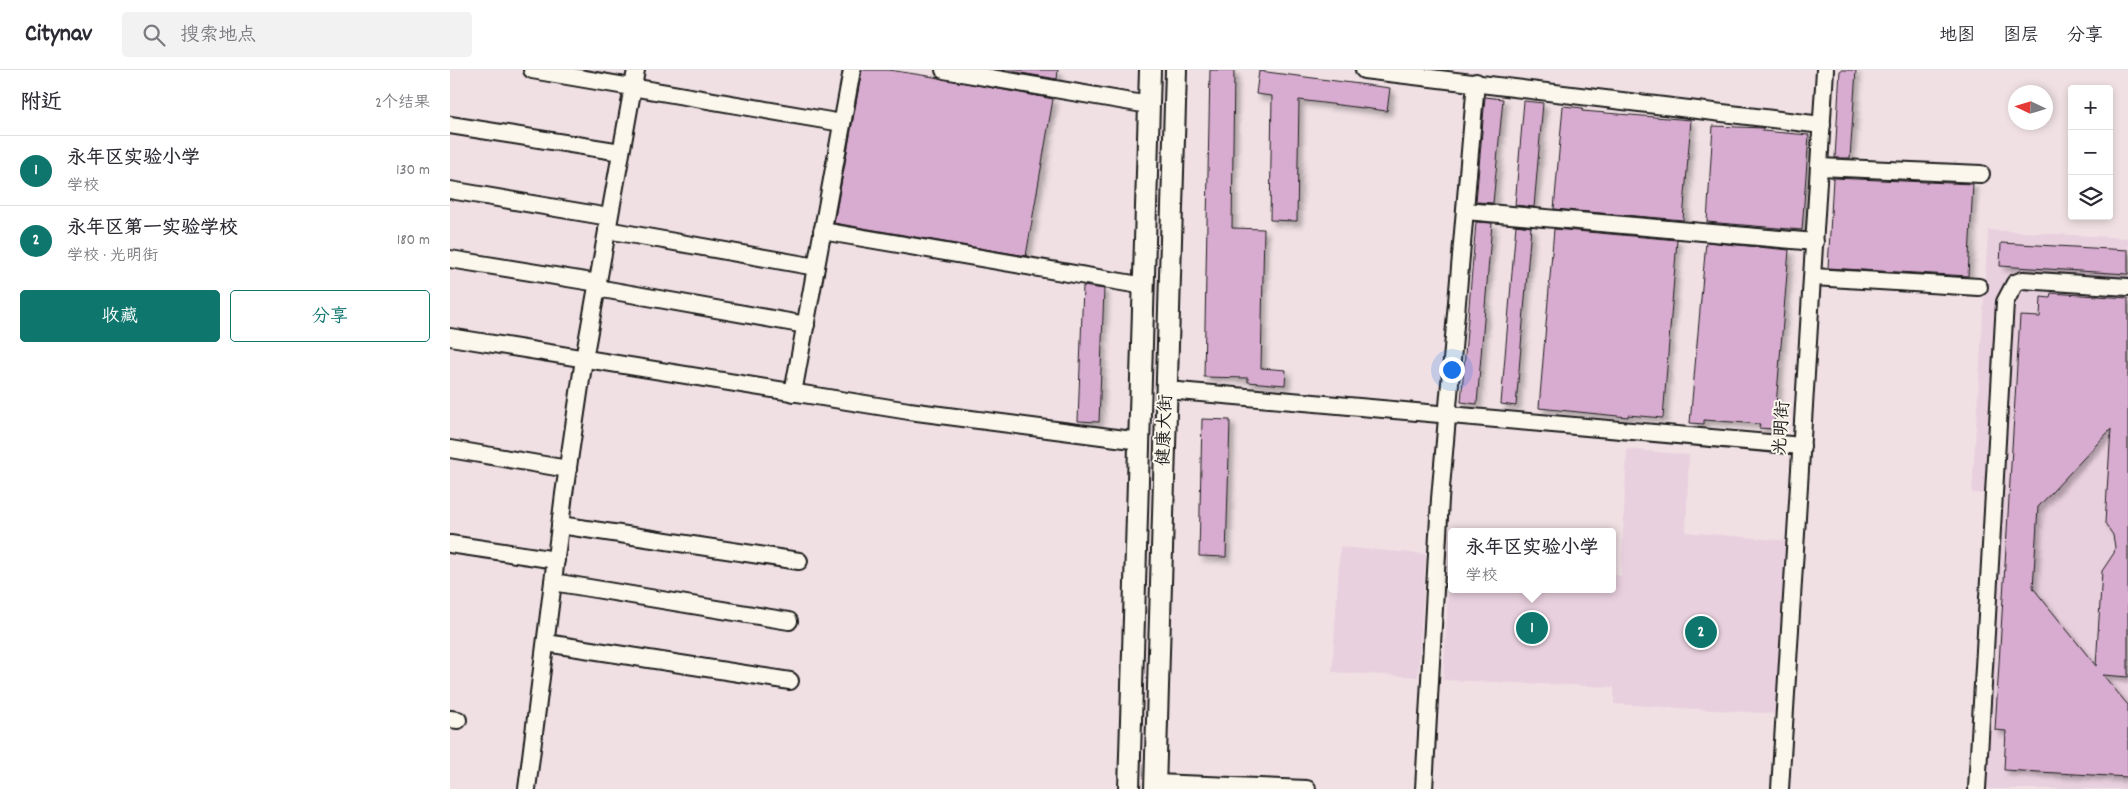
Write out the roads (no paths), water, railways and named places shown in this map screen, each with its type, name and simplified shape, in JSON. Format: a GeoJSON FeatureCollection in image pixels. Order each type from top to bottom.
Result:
{"type":"FeatureCollection","features":[{"type":"Feature","properties":{"kind":"main road","name":"健康大街"},"geometry":{"type":"LineString","coordinates":[[1129,789],[1150,70]]}},
{"type":"Feature","properties":{"kind":"main road","name":"健康大街"},"geometry":{"type":"LineString","coordinates":[[1155,786],[1176,70]]}},
{"type":"Feature","properties":{"kind":"street"},"geometry":{"type":"LineString","coordinates":[[532,70],[842,123]]}},
{"type":"Feature","properties":{"kind":"street"},"geometry":{"type":"LineString","coordinates":[[527,789],[560,524],[584,359],[636,70]]}},
{"type":"Feature","properties":{"kind":"street"},"geometry":{"type":"LineString","coordinates":[[793,393],[852,70]]}},
{"type":"Feature","properties":{"kind":"street"},"geometry":{"type":"LineString","coordinates":[[944,70],[1149,105]]}},
{"type":"Feature","properties":{"kind":"street"},"geometry":{"type":"LineString","coordinates":[[1364,70],[1466,78],[1822,125]]}},
{"type":"Feature","properties":{"kind":"street","name":"光明街"},"geometry":{"type":"LineString","coordinates":[[1780,789],[1825,70]]}},
{"type":"Feature","properties":{"kind":"street"},"geometry":{"type":"LineString","coordinates":[[1424,789],[1440,509],[1466,211],[1466,78]]}},
{"type":"Feature","properties":{"kind":"street"},"geometry":{"type":"LineString","coordinates":[[450,124],[621,152]]}},
{"type":"Feature","properties":{"kind":"street"},"geometry":{"type":"LineString","coordinates":[[1819,167],[1981,174]]}},
{"type":"Feature","properties":{"kind":"street"},"geometry":{"type":"LineString","coordinates":[[450,190],[816,267]]}},
{"type":"Feature","properties":{"kind":"street"},"geometry":{"type":"LineString","coordinates":[[1466,211],[1815,242]]}},
{"type":"Feature","properties":{"kind":"street"},"geometry":{"type":"LineString","coordinates":[[822,232],[1145,286]]}},
{"type":"Feature","properties":{"kind":"street"},"geometry":{"type":"LineString","coordinates":[[450,259],[806,324]]}},
{"type":"Feature","properties":{"kind":"street"},"geometry":{"type":"LineString","coordinates":[[1813,277],[1978,287]]}},
{"type":"Feature","properties":{"kind":"street"},"geometry":{"type":"LineString","coordinates":[[1977,789],[2005,302],[2009,291],[2016,283],[2024,280],[2128,287]]}},
{"type":"Feature","properties":{"kind":"street"},"geometry":{"type":"LineString","coordinates":[[450,337],[909,412],[1140,441]]}},
{"type":"Feature","properties":{"kind":"street"},"geometry":{"type":"LineString","coordinates":[[1167,390],[1449,413],[1802,446]]}},
{"type":"Feature","properties":{"kind":"street"},"geometry":{"type":"LineString","coordinates":[[450,449],[568,469]]}},
{"type":"Feature","properties":{"kind":"street"},"geometry":{"type":"LineString","coordinates":[[560,524],[799,561]]}},
{"type":"Feature","properties":{"kind":"street"},"geometry":{"type":"LineString","coordinates":[[450,544],[556,560]]}},
{"type":"Feature","properties":{"kind":"street"},"geometry":{"type":"LineString","coordinates":[[553,582],[790,621]]}},
{"type":"Feature","properties":{"kind":"street"},"geometry":{"type":"LineString","coordinates":[[546,643],[790,681]]}},
{"type":"Feature","properties":{"kind":"street"},"geometry":{"type":"LineString","coordinates":[[1155,786],[1307,789]]}},
{"type":"Feature","properties":{"kind":"place","name":"永年区实验小学"},"geometry":{"type":"Point","coordinates":[1532,628]}},
{"type":"Feature","properties":{"kind":"place","name":"永年区第一实验学校"},"geometry":{"type":"Point","coordinates":[1701,632]}}]}
